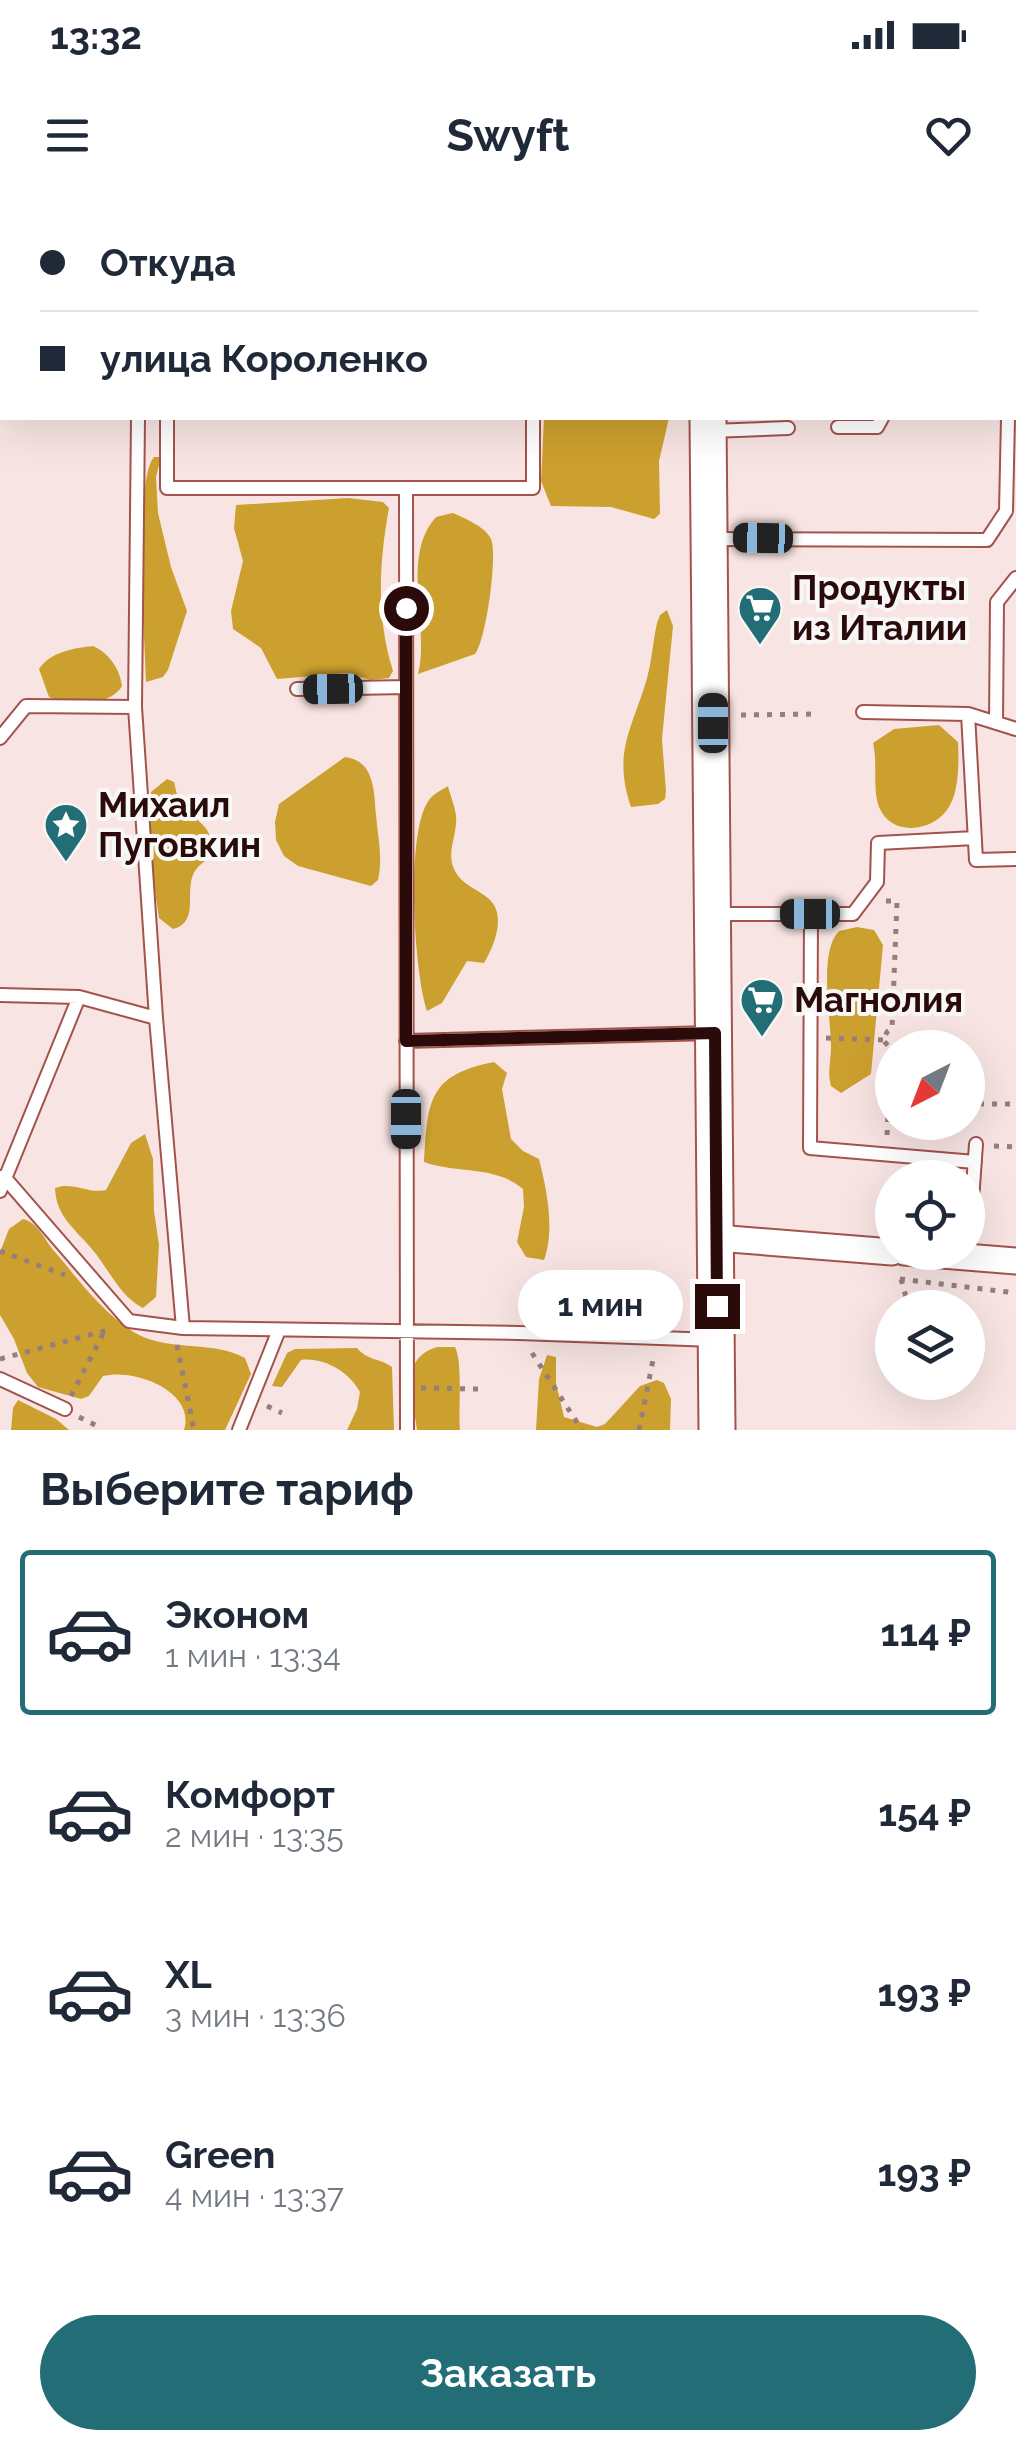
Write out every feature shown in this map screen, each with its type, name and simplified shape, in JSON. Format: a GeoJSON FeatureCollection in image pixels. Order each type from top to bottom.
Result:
{"type":"FeatureCollection","features":[{"type":"Feature","properties":{"kind":"street"},"geometry":{"type":"LineString","coordinates":[[708,424],[717,1430]]}},
{"type":"Feature","properties":{"kind":"street"},"geometry":{"type":"LineString","coordinates":[[717,1238],[875,1251]]}},
{"type":"Feature","properties":{"kind":"street"},"geometry":{"type":"LineString","coordinates":[[985,1259],[1016,1261]]}},
{"type":"Feature","properties":{"kind":"lane"},"geometry":{"type":"LineString","coordinates":[[138,420],[135,707],[178,1327]]}},
{"type":"Feature","properties":{"kind":"lane"},"geometry":{"type":"LineString","coordinates":[[167,420],[167,488],[534,488],[533,420]]}},
{"type":"Feature","properties":{"kind":"lane"},"geometry":{"type":"LineString","coordinates":[[838,427],[877,426],[881,420]]}},
{"type":"Feature","properties":{"kind":"lane"},"geometry":{"type":"LineString","coordinates":[[712,539],[987,540],[1006,511],[1008,420]]}},
{"type":"Feature","properties":{"kind":"lane"},"geometry":{"type":"LineString","coordinates":[[708,424],[788,428]]}},
{"type":"Feature","properties":{"kind":"lane"},"geometry":{"type":"LineString","coordinates":[[406,488],[407,1430]]}},
{"type":"Feature","properties":{"kind":"lane"},"geometry":{"type":"LineString","coordinates":[[996,723],[997,602],[1016,578]]}},
{"type":"Feature","properties":{"kind":"lane"},"geometry":{"type":"LineString","coordinates":[[296,690],[406,687]]}},
{"type":"Feature","properties":{"kind":"lane"},"geometry":{"type":"LineString","coordinates":[[0,738],[26,706],[135,707]]}},
{"type":"Feature","properties":{"kind":"lane"},"geometry":{"type":"LineString","coordinates":[[863,712],[968,714],[1016,728]]}},
{"type":"Feature","properties":{"kind":"lane"},"geometry":{"type":"LineString","coordinates":[[968,714],[976,860],[1016,860]]}},
{"type":"Feature","properties":{"kind":"lane"},"geometry":{"type":"LineString","coordinates":[[714,914],[853,914],[877,882],[878,843],[975,838]]}},
{"type":"Feature","properties":{"kind":"lane"},"geometry":{"type":"LineString","coordinates":[[810,914],[810,1148],[952,1160]]}},
{"type":"Feature","properties":{"kind":"lane"},"geometry":{"type":"LineString","coordinates":[[0,995],[79,997],[156,1018]]}},
{"type":"Feature","properties":{"kind":"lane"},"geometry":{"type":"LineString","coordinates":[[79,997],[2,1182],[105,1290],[129,1321],[178,1327],[717,1340]]}},
{"type":"Feature","properties":{"kind":"lane"},"geometry":{"type":"LineString","coordinates":[[406,1041],[715,1033]]}},
{"type":"Feature","properties":{"kind":"lane"},"geometry":{"type":"LineString","coordinates":[[974,1160],[976,1144]]}},
{"type":"Feature","properties":{"kind":"lane"},"geometry":{"type":"LineString","coordinates":[[239,1430],[279,1330]]}},
{"type":"Feature","properties":{"kind":"lane"},"geometry":{"type":"LineString","coordinates":[[0,1379],[65,1409]]}},
{"type":"Feature","properties":{"kind":"path"},"geometry":{"type":"LineString","coordinates":[[741,733],[742,714],[818,714]]}},
{"type":"Feature","properties":{"kind":"path"},"geometry":{"type":"LineString","coordinates":[[862,902],[898,901],[892,1030]]}},
{"type":"Feature","properties":{"kind":"path"},"geometry":{"type":"LineString","coordinates":[[811,1038],[875,1040]]}},
{"type":"Feature","properties":{"kind":"path"},"geometry":{"type":"LineString","coordinates":[[985,1104],[1016,1104]]}},
{"type":"Feature","properties":{"kind":"path"},"geometry":{"type":"LineString","coordinates":[[886,1154],[887,1140]]}},
{"type":"Feature","properties":{"kind":"path"},"geometry":{"type":"LineString","coordinates":[[0,1251],[105,1290]]}},
{"type":"Feature","properties":{"kind":"path"},"geometry":{"type":"LineString","coordinates":[[882,1276],[1016,1293]]}},
{"type":"Feature","properties":{"kind":"path"},"geometry":{"type":"LineString","coordinates":[[900,1279],[903,1290]]}},
{"type":"Feature","properties":{"kind":"path"},"geometry":{"type":"LineString","coordinates":[[0,1359],[139,1322]]}},
{"type":"Feature","properties":{"kind":"path"},"geometry":{"type":"LineString","coordinates":[[178,1327],[194,1430]]}},
{"type":"Feature","properties":{"kind":"path"},"geometry":{"type":"LineString","coordinates":[[65,1409],[104,1332]]}},
{"type":"Feature","properties":{"kind":"path"},"geometry":{"type":"LineString","coordinates":[[519,1333],[582,1430]]}},
{"type":"Feature","properties":{"kind":"path"},"geometry":{"type":"LineString","coordinates":[[639,1430],[657,1340]]}},
{"type":"Feature","properties":{"kind":"path"},"geometry":{"type":"LineString","coordinates":[[406,1388],[478,1389]]}},
{"type":"Feature","properties":{"kind":"shaded area"},"geometry":{"type":"Polygon","coordinates":[[[544,420],[669,420],[659,461],[660,514],[654,519],[611,507],[551,506],[541,481],[544,420]]]}},
{"type":"Feature","properties":{"kind":"shaded area"},"geometry":{"type":"Polygon","coordinates":[[[154,457],[161,457],[156,477],[158,513],[187,611],[168,670],[163,677],[146,682],[142,528],[148,471],[154,457]]]}},
{"type":"Feature","properties":{"kind":"shaded area"},"geometry":{"type":"Polygon","coordinates":[[[348,498],[383,502],[389,508],[381,590],[393,671],[389,678],[371,680],[347,673],[277,679],[261,648],[233,629],[231,611],[243,561],[234,528],[236,505],[348,498]]]}},
{"type":"Feature","properties":{"kind":"shaded area"},"geometry":{"type":"Polygon","coordinates":[[[453,513],[480,527],[491,539],[492,579],[487,616],[475,654],[418,674],[420,552],[425,533],[436,517],[453,513]]]}},
{"type":"Feature","properties":{"kind":"shaded area"},"geometry":{"type":"Polygon","coordinates":[[[667,610],[673,626],[662,739],[665,799],[658,804],[631,807],[624,755],[647,678],[657,623],[667,610]]]}},
{"type":"Feature","properties":{"kind":"shaded area"},"geometry":{"type":"Polygon","coordinates":[[[93,646],[109,657],[116,668],[122,686],[116,693],[89,702],[49,697],[39,669],[44,663],[63,652],[93,646]]]}},
{"type":"Feature","properties":{"kind":"shaded area"},"geometry":{"type":"Polygon","coordinates":[[[939,725],[958,742],[953,799],[935,821],[914,828],[894,824],[879,807],[873,743],[894,729],[939,725]]]}},
{"type":"Feature","properties":{"kind":"shaded area"},"geometry":{"type":"Polygon","coordinates":[[[345,757],[362,764],[373,788],[380,864],[378,880],[371,886],[298,866],[284,856],[276,840],[279,804],[345,757]]]}},
{"type":"Feature","properties":{"kind":"shaded area"},"geometry":{"type":"Polygon","coordinates":[[[167,779],[174,782],[180,807],[207,830],[213,853],[197,868],[192,879],[187,920],[173,929],[159,918],[151,864],[151,792],[167,779]]]}},
{"type":"Feature","properties":{"kind":"shaded area"},"geometry":{"type":"Polygon","coordinates":[[[448,786],[456,816],[451,856],[454,869],[465,883],[489,899],[498,922],[484,963],[467,961],[442,1003],[427,1011],[418,966],[414,871],[421,817],[429,800],[448,786]]]}},
{"type":"Feature","properties":{"kind":"shaded area"},"geometry":{"type":"Polygon","coordinates":[[[857,927],[874,930],[883,945],[871,1074],[841,1093],[831,1086],[829,1076],[827,986],[829,954],[839,931],[857,927]]]}},
{"type":"Feature","properties":{"kind":"shaded area"},"geometry":{"type":"Polygon","coordinates":[[[494,1062],[507,1073],[502,1089],[511,1139],[539,1159],[549,1223],[544,1260],[526,1257],[517,1242],[524,1207],[523,1189],[500,1176],[424,1162],[427,1123],[435,1094],[455,1075],[494,1062]]]}},
{"type":"Feature","properties":{"kind":"shaded area"},"geometry":{"type":"Polygon","coordinates":[[[145,1134],[153,1159],[159,1245],[156,1297],[143,1308],[120,1289],[67,1221],[55,1188],[106,1190],[131,1143],[145,1134]]]}},
{"type":"Feature","properties":{"kind":"shaded area"},"geometry":{"type":"Polygon","coordinates":[[[23,1219],[38,1228],[101,1305],[132,1331],[159,1342],[217,1349],[245,1358],[251,1374],[225,1430],[184,1430],[181,1404],[160,1385],[145,1379],[103,1376],[89,1396],[81,1399],[38,1387],[27,1373],[0,1315],[0,1252],[9,1229],[23,1219]]]}},
{"type":"Feature","properties":{"kind":"shaded area"},"geometry":{"type":"Polygon","coordinates":[[[437,1347],[455,1347],[457,1354],[460,1430],[417,1430],[412,1370],[425,1353],[437,1347]]]}},
{"type":"Feature","properties":{"kind":"shaded area"},"geometry":{"type":"Polygon","coordinates":[[[357,1348],[392,1367],[394,1430],[347,1430],[360,1392],[349,1378],[327,1364],[301,1360],[282,1387],[272,1386],[287,1353],[295,1349],[357,1348]]]}},
{"type":"Feature","properties":{"kind":"shaded area"},"geometry":{"type":"Polygon","coordinates":[[[547,1355],[556,1357],[556,1383],[564,1417],[597,1427],[605,1424],[640,1386],[657,1380],[664,1383],[671,1399],[670,1430],[536,1430],[539,1379],[547,1355]]]}},
{"type":"Feature","properties":{"kind":"shaded area"},"geometry":{"type":"Polygon","coordinates":[[[18,1400],[69,1430],[11,1430],[13,1408],[18,1400]]]}},
{"type":"Feature","properties":{"kind":"place","name":"Продукты из Италии"},"geometry":{"type":"Point","coordinates":[760,646]}},
{"type":"Feature","properties":{"kind":"place","name":"Михаил Пуговкин"},"geometry":{"type":"Point","coordinates":[66,863]}},
{"type":"Feature","properties":{"kind":"place","name":"Магнолия"},"geometry":{"type":"Point","coordinates":[762,1038]}},
{"type":"Feature","properties":{"kind":"route"},"geometry":{"type":"LineString","coordinates":[[406,608],[406,1041],[715,1033],[717,1306]]}}]}
